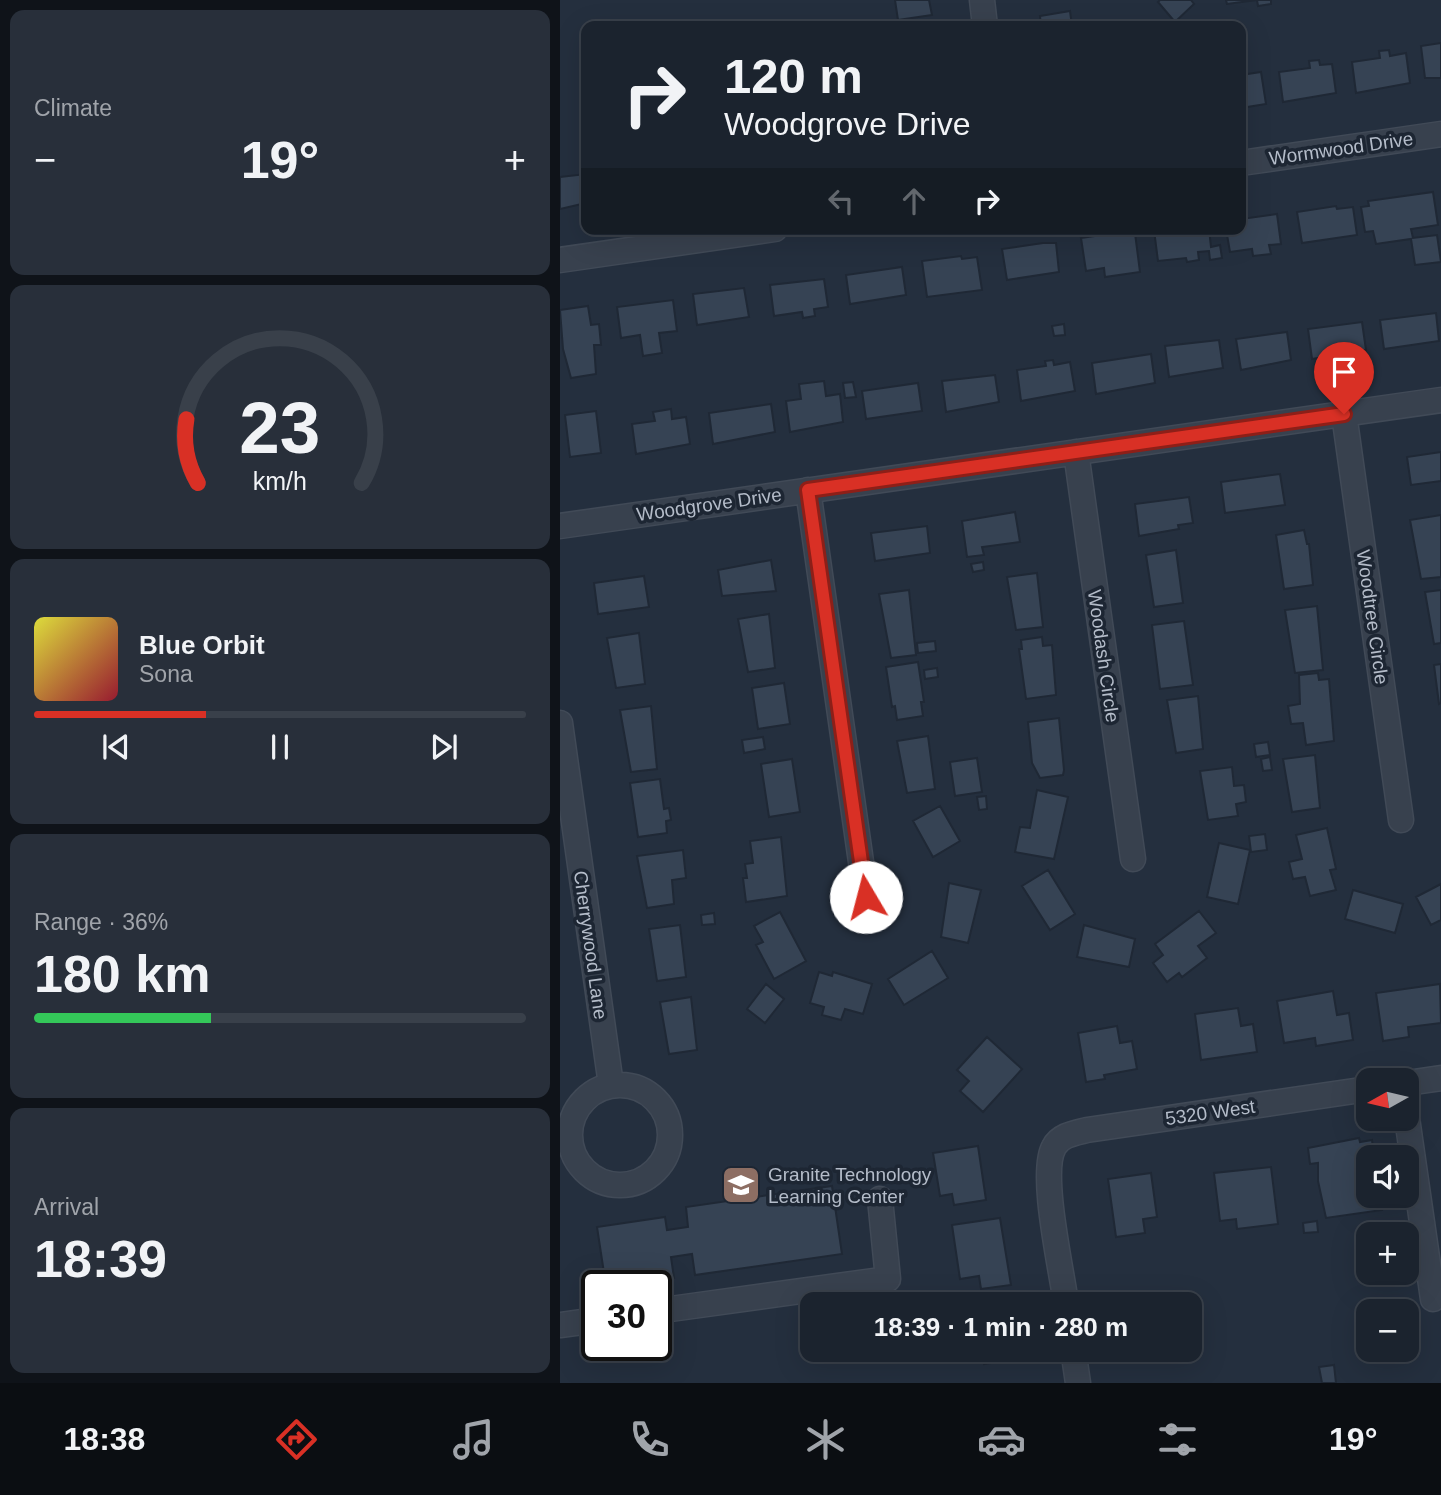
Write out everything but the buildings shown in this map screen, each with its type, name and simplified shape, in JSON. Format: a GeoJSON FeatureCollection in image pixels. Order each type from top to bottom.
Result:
{"type":"FeatureCollection","features":[{"type":"Feature","properties":{"kind":"street"},"geometry":{"type":"LineString","coordinates":[[982,0],[984,21]]}},
{"type":"Feature","properties":{"kind":"street","name":"Wormwood Drive"},"geometry":{"type":"LineString","coordinates":[[1246,162],[1441,134]]}},
{"type":"Feature","properties":{"kind":"street"},"geometry":{"type":"LineString","coordinates":[[560,260],[728,235]]}},
{"type":"Feature","properties":{"kind":"street","name":"Woodgrove Drive"},"geometry":{"type":"LineString","coordinates":[[560,526],[1441,400]]}},
{"type":"Feature","properties":{"kind":"street","name":"Woodtree Circle"},"geometry":{"type":"LineString","coordinates":[[1344,414],[1401,820]]}},
{"type":"Feature","properties":{"kind":"street","name":"Woodash Circle"},"geometry":{"type":"LineString","coordinates":[[1076,452],[1133,859]]}},
{"type":"Feature","properties":{"kind":"street"},"geometry":{"type":"LineString","coordinates":[[808,490],[866,897]]}},
{"type":"Feature","properties":{"kind":"street","name":"Cherrywood Lane"},"geometry":{"type":"LineString","coordinates":[[560,723],[611,1085]]}},
{"type":"Feature","properties":{"kind":"street"},"geometry":{"type":"LineString","coordinates":[[1419,1081],[1441,1078]]}},
{"type":"Feature","properties":{"kind":"street"},"geometry":{"type":"LineString","coordinates":[[611,1085],[630,1085],[646,1091],[659,1103],[667,1117],[671,1134],[668,1152],[660,1167],[647,1178],[631,1184],[614,1185],[598,1181],[584,1170],[565,1140],[576,1110],[586,1098],[611,1085]]}},
{"type":"Feature","properties":{"kind":"street","name":"5320 West"},"geometry":{"type":"LineString","coordinates":[[1064,1292],[1048,1169],[1055,1144],[1064,1137],[1087,1130],[1356,1090]]}},
{"type":"Feature","properties":{"kind":"street"},"geometry":{"type":"LineString","coordinates":[[1408,1131],[1433,1298]]}},
{"type":"Feature","properties":{"kind":"street"},"geometry":{"type":"LineString","coordinates":[[672,1309],[888,1279],[880,1199]]}},
{"type":"Feature","properties":{"kind":"street"},"geometry":{"type":"LineString","coordinates":[[560,1325],[581,1322]]}},
{"type":"Feature","properties":{"kind":"street"},"geometry":{"type":"LineString","coordinates":[[1075,1362],[1078,1383]]}},
{"type":"Feature","properties":{"kind":"place","name":"Granite Technology Learning Center"},"geometry":{"type":"Point","coordinates":[741,1185]}},
{"type":"Feature","properties":{"kind":"route"},"geometry":{"type":"LineString","coordinates":[[866,897],[808,490],[1344,414]]}}]}
